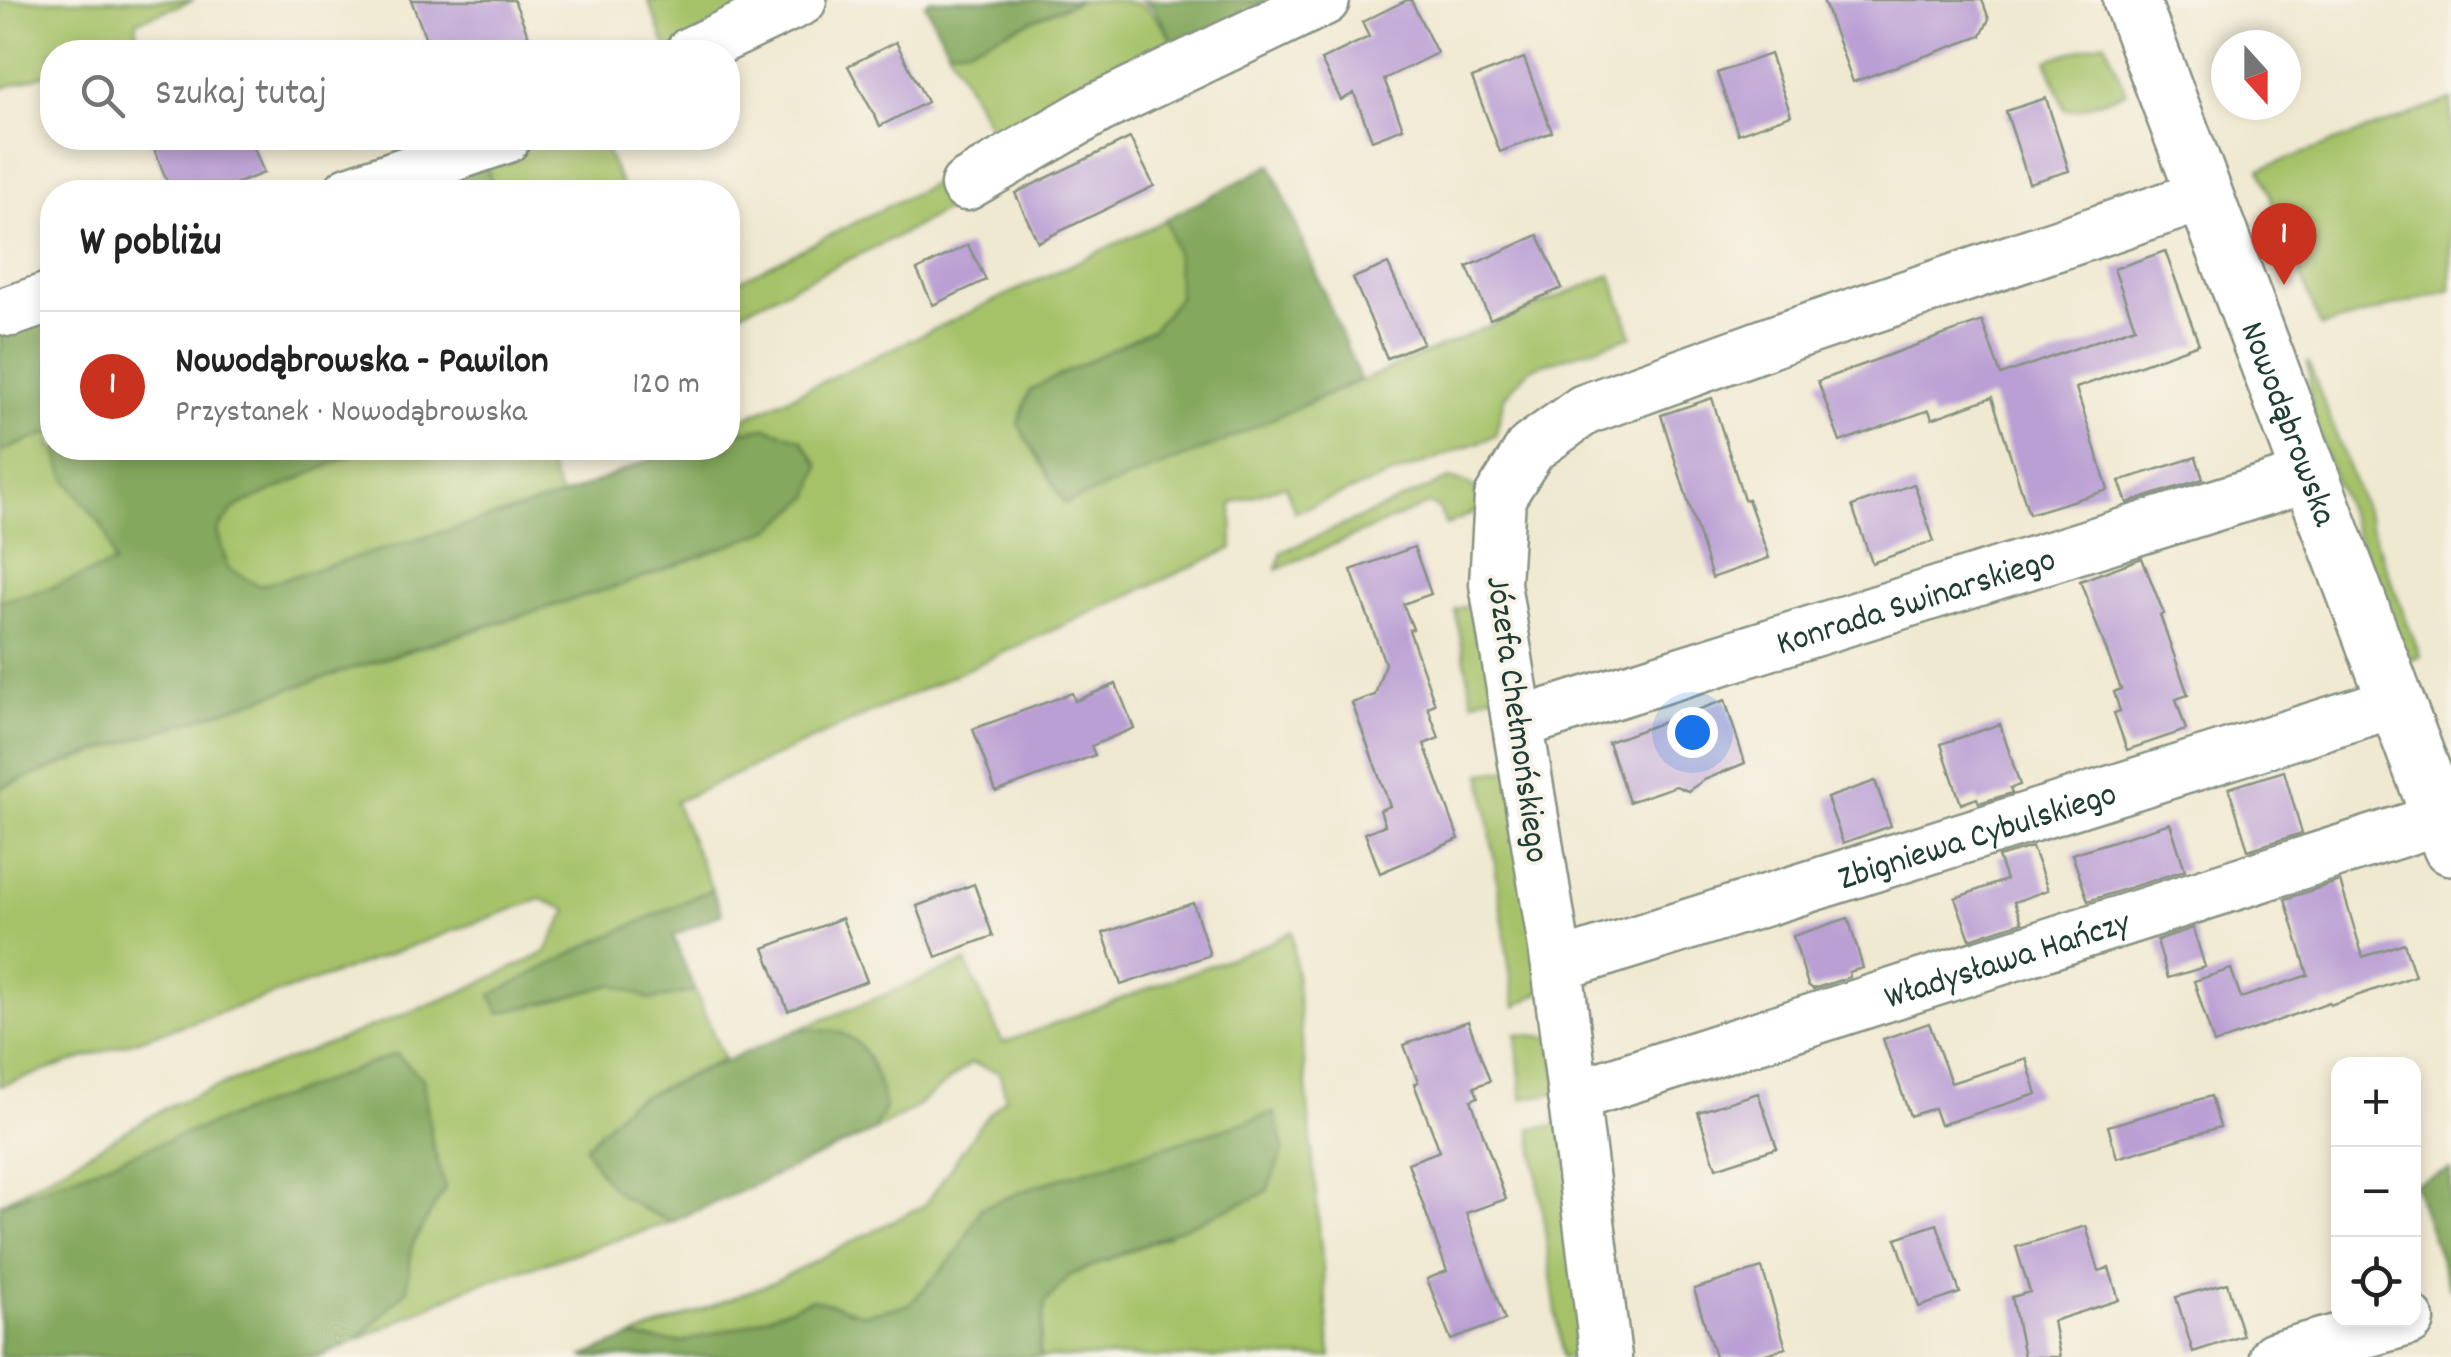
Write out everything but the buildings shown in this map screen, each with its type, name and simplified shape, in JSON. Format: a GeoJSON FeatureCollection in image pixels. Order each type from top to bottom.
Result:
{"type":"FeatureCollection","features":[{"type":"Feature","properties":{"kind":"street"},"geometry":{"type":"LineString","coordinates":[[716,40],[801,0]]}},
{"type":"Feature","properties":{"kind":"street"},"geometry":{"type":"LineString","coordinates":[[966,185],[1098,108],[1324,0]]}},
{"type":"Feature","properties":{"kind":"street","name":"Nowodąbrowska"},"geometry":{"type":"LineString","coordinates":[[2131,0],[2447,832]]}},
{"type":"Feature","properties":{"kind":"street"},"geometry":{"type":"LineString","coordinates":[[383,180],[470,150]]}},
{"type":"Feature","properties":{"kind":"street","name":"Józefa Chełmońskiego"},"geometry":{"type":"LineString","coordinates":[[1606,1357],[1557,966],[1494,584],[1500,498],[1532,448],[1584,410],[2205,194]]}},
{"type":"Feature","properties":{"kind":"street","name":"Konrada Swinarskiego"},"geometry":{"type":"LineString","coordinates":[[1519,724],[2309,476]]}},
{"type":"Feature","properties":{"kind":"street","name":"Zbigniewa Cybulskiego"},"geometry":{"type":"LineString","coordinates":[[1557,966],[2396,702]]}},
{"type":"Feature","properties":{"kind":"street","name":"Władysława Hańczy"},"geometry":{"type":"LineString","coordinates":[[1573,1096],[2447,832]]}},
{"type":"Feature","properties":{"kind":"street"},"geometry":{"type":"LineString","coordinates":[[2421,1316],[2451,1308]]}},
{"type":"Feature","properties":{"kind":"street"},"geometry":{"type":"LineString","coordinates":[[2274,1357],[2382,1327]]}},
{"type":"Feature","properties":{"kind":"green space"},"geometry":{"type":"Polygon","coordinates":[[[0,0],[194,0],[137,21],[136,40],[40,40],[40,76],[0,89],[0,0]]]}},
{"type":"Feature","properties":{"kind":"green space"},"geometry":{"type":"Polygon","coordinates":[[[648,0],[778,0],[693,40],[663,40],[648,0]]]}},
{"type":"Feature","properties":{"kind":"green space"},"geometry":{"type":"Polygon","coordinates":[[[929,0],[1080,0],[969,47],[948,49],[925,4],[929,0]]]}},
{"type":"Feature","properties":{"kind":"green space"},"geometry":{"type":"Polygon","coordinates":[[[1080,0],[1122,1],[1145,7],[1183,57],[1001,149],[948,49],[969,47],[1080,0]]]}},
{"type":"Feature","properties":{"kind":"green space"},"geometry":{"type":"Polygon","coordinates":[[[1142,0],[1283,0],[1183,57],[1155,10],[1142,0]]]}},
{"type":"Feature","properties":{"kind":"green space"},"geometry":{"type":"Polygon","coordinates":[[[2105,41],[2126,92],[2079,109],[2065,110],[2047,60],[2105,41]]]}},
{"type":"Feature","properties":{"kind":"green space"},"geometry":{"type":"Polygon","coordinates":[[[2451,100],[2451,290],[2321,327],[2260,169],[2451,100]]]}},
{"type":"Feature","properties":{"kind":"green space"},"geometry":{"type":"Polygon","coordinates":[[[503,150],[606,150],[619,180],[491,180],[486,157],[503,150]]]}},
{"type":"Feature","properties":{"kind":"green space"},"geometry":{"type":"Polygon","coordinates":[[[486,157],[491,180],[416,180],[486,157]]]}},
{"type":"Feature","properties":{"kind":"green space"},"geometry":{"type":"Polygon","coordinates":[[[1271,165],[1360,379],[1220,443],[1065,504],[1018,424],[1030,390],[1153,329],[1179,297],[1176,254],[1166,219],[1271,165]]]}},
{"type":"Feature","properties":{"kind":"green space"},"geometry":{"type":"Polygon","coordinates":[[[955,173],[968,198],[740,312],[740,280],[955,173]]]}},
{"type":"Feature","properties":{"kind":"green space"},"geometry":{"type":"Polygon","coordinates":[[[1166,220],[1176,254],[1179,297],[1153,329],[1030,390],[1018,423],[1065,504],[1611,275],[1632,336],[1531,368],[1505,395],[1495,436],[1295,512],[1285,485],[1232,503],[1233,548],[675,802],[712,889],[585,947],[500,1013],[614,984],[651,1000],[695,991],[724,1059],[628,1103],[640,1208],[672,1222],[469,1287],[356,1341],[407,1290],[412,1245],[445,1188],[432,1143],[423,1079],[396,1054],[0,1204],[171,1105],[459,993],[545,953],[568,910],[541,899],[312,982],[0,1086],[0,788],[232,707],[641,578],[772,529],[767,428],[740,431],[740,420],[1166,220]]]}},
{"type":"Feature","properties":{"kind":"green space"},"geometry":{"type":"Polygon","coordinates":[[[40,306],[40,437],[0,452],[0,320],[40,306]]]}},
{"type":"Feature","properties":{"kind":"green space"},"geometry":{"type":"Polygon","coordinates":[[[2308,361],[2420,656],[2405,662],[2312,418],[2308,361]]]}},
{"type":"Feature","properties":{"kind":"green space"},"geometry":{"type":"Polygon","coordinates":[[[767,428],[801,439],[819,465],[811,496],[772,529],[625,584],[81,757],[0,788],[0,601],[44,590],[114,564],[104,529],[67,480],[59,460],[341,460],[235,508],[217,531],[228,568],[259,586],[561,497],[649,460],[740,460],[740,431],[767,428]]]}},
{"type":"Feature","properties":{"kind":"green space"},"geometry":{"type":"Polygon","coordinates":[[[40,437],[40,460],[59,460],[68,480],[104,529],[114,565],[0,601],[0,452],[40,437]]]}},
{"type":"Feature","properties":{"kind":"green space"},"geometry":{"type":"Polygon","coordinates":[[[340,460],[546,460],[561,497],[259,586],[228,569],[217,531],[234,508],[340,460]]]}},
{"type":"Feature","properties":{"kind":"green space"},"geometry":{"type":"Polygon","coordinates":[[[1449,479],[1472,486],[1483,508],[1446,525],[1439,509],[1428,504],[1277,569],[1282,552],[1449,479]]]}},
{"type":"Feature","properties":{"kind":"green space"},"geometry":{"type":"Polygon","coordinates":[[[1486,599],[1501,691],[1473,701],[1455,610],[1486,599]]]}},
{"type":"Feature","properties":{"kind":"green space"},"geometry":{"type":"Polygon","coordinates":[[[1513,769],[1544,990],[1515,1007],[1482,773],[1513,769]]]}},
{"type":"Feature","properties":{"kind":"green space"},"geometry":{"type":"Polygon","coordinates":[[[712,889],[722,913],[673,936],[695,991],[651,1000],[614,984],[499,1013],[491,995],[712,889]]]}},
{"type":"Feature","properties":{"kind":"green space"},"geometry":{"type":"Polygon","coordinates":[[[1292,931],[1331,1357],[1041,1357],[1039,1349],[1045,1303],[1070,1275],[1168,1236],[1274,1113],[1039,1185],[981,1208],[958,1252],[909,1305],[864,1314],[813,1299],[742,1326],[681,1342],[630,1338],[771,1283],[926,1204],[981,1123],[1006,1097],[999,1072],[971,1063],[912,1110],[874,1131],[885,1107],[841,1033],[800,1029],[966,962],[1003,1043],[1292,931]]]}},
{"type":"Feature","properties":{"kind":"green space"},"geometry":{"type":"Polygon","coordinates":[[[800,1029],[841,1033],[866,1054],[885,1107],[874,1131],[672,1222],[630,1201],[602,1176],[585,1147],[628,1103],[800,1029]]]}},
{"type":"Feature","properties":{"kind":"green space"},"geometry":{"type":"Polygon","coordinates":[[[1516,1034],[1550,1037],[1560,1092],[1522,1099],[1516,1034]]]}},
{"type":"Feature","properties":{"kind":"green space"},"geometry":{"type":"Polygon","coordinates":[[[396,1054],[423,1079],[432,1143],[445,1188],[412,1245],[407,1290],[356,1341],[319,1357],[0,1357],[0,1204],[396,1054]]]}},
{"type":"Feature","properties":{"kind":"green space"},"geometry":{"type":"Polygon","coordinates":[[[1275,1113],[1284,1149],[1266,1193],[1070,1275],[1045,1303],[1041,1357],[582,1357],[630,1338],[681,1342],[742,1326],[813,1299],[864,1314],[909,1305],[958,1252],[981,1208],[1039,1185],[1275,1113]]]}},
{"type":"Feature","properties":{"kind":"green space"},"geometry":{"type":"Polygon","coordinates":[[[1563,1125],[1592,1357],[1562,1357],[1531,1128],[1563,1125]]]}},
{"type":"Feature","properties":{"kind":"green space"},"geometry":{"type":"Polygon","coordinates":[[[2451,1170],[2451,1290],[2421,1204],[2421,1181],[2451,1170]]]}},
{"type":"Feature","properties":{"kind":"place","name":"Nowodąbrowska - Pawilon"},"geometry":{"type":"Point","coordinates":[2284,285]}}]}
